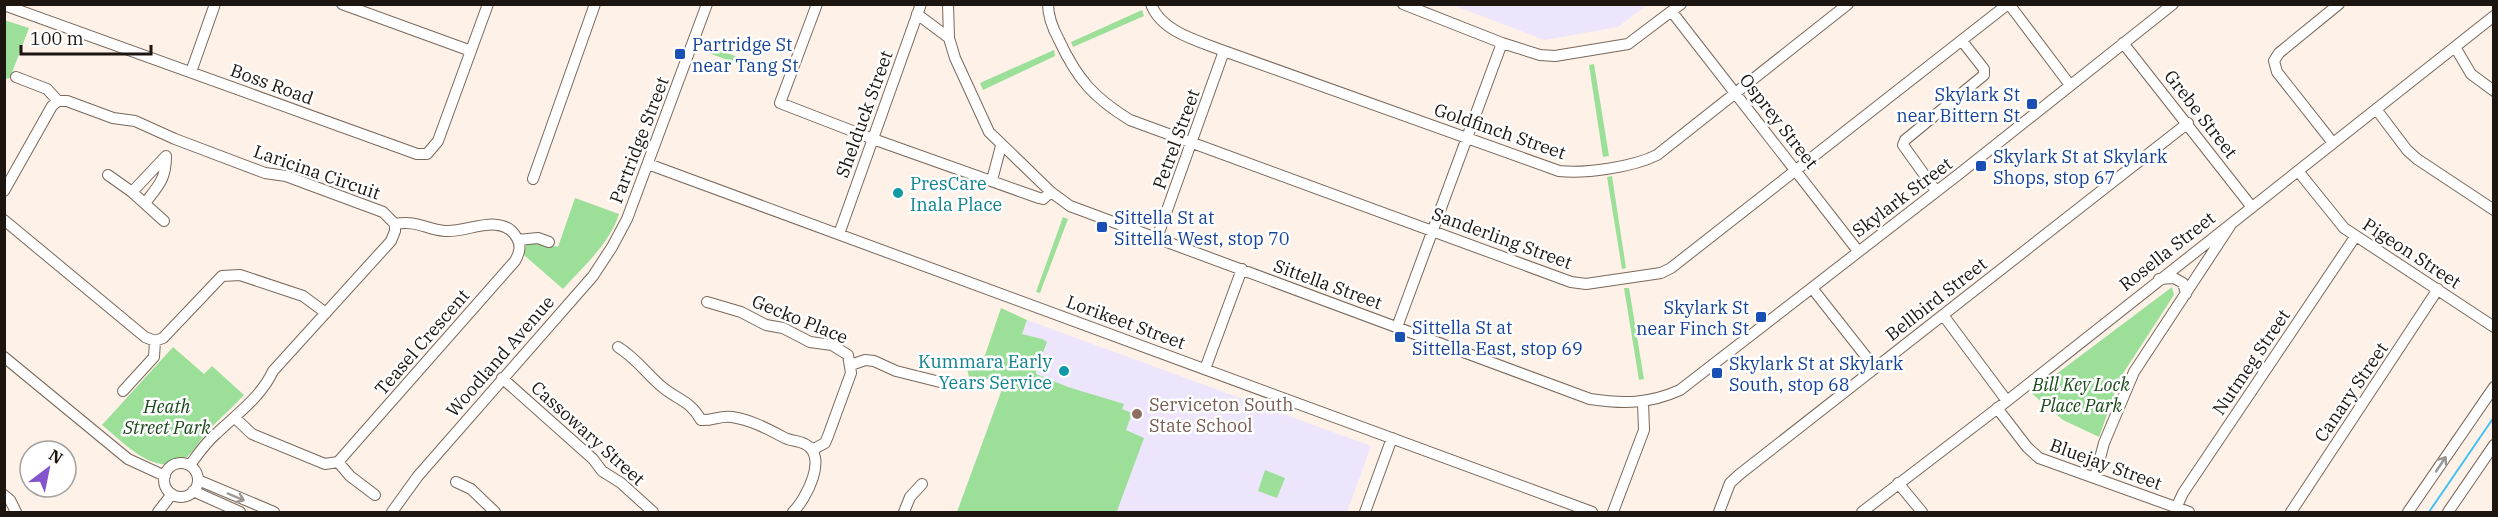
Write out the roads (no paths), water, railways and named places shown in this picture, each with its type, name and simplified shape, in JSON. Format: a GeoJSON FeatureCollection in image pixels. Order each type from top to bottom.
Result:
{"type":"FeatureCollection","features":[{"type":"Feature","properties":{"kind":"street"},"geometry":{"type":"LineString","coordinates":[[191,72],[215,4]]}},
{"type":"Feature","properties":{"kind":"street"},"geometry":{"type":"LineString","coordinates":[[342,4],[471,51],[488,4]]}},
{"type":"Feature","properties":{"kind":"street"},"geometry":{"type":"LineString","coordinates":[[534,179],[595,4]]}},
{"type":"Feature","properties":{"kind":"street","name":"Partridge Street"},"geometry":{"type":"LineString","coordinates":[[627,219],[707,4]]}},
{"type":"Feature","properties":{"kind":"street"},"geometry":{"type":"LineString","coordinates":[[817,4],[776,105],[1043,199],[1052,192]]}},
{"type":"Feature","properties":{"kind":"street","name":"Sittella Street"},"geometry":{"type":"LineString","coordinates":[[948,4],[949,38],[955,58],[989,132],[1001,146],[1073,208],[1590,399],[1619,403],[1643,402]]}},
{"type":"Feature","properties":{"kind":"street","name":"Sanderling Street"},"geometry":{"type":"LineString","coordinates":[[1048,4],[1051,24],[1072,69],[1081,81],[1115,111],[1130,120],[1571,282],[1586,285],[1661,273],[1671,268],[2009,4]]}},
{"type":"Feature","properties":{"kind":"street","name":"Goldfinch Street"},"geometry":{"type":"LineString","coordinates":[[1151,4],[1164,24],[1224,51],[1559,171],[1574,173],[1651,158],[1848,4]]}},
{"type":"Feature","properties":{"kind":"street"},"geometry":{"type":"LineString","coordinates":[[1403,4],[1502,42],[1540,55],[1555,56],[1628,44],[1681,4]]}},
{"type":"Feature","properties":{"kind":"street"},"geometry":{"type":"LineString","coordinates":[[2009,4],[2070,85]]}},
{"type":"Feature","properties":{"kind":"street","name":"Skylark Street"},"geometry":{"type":"LineString","coordinates":[[1643,402],[1663,398],[1680,390],[2173,4]]}},
{"type":"Feature","properties":{"kind":"street"},"geometry":{"type":"LineString","coordinates":[[2332,143],[2277,72],[2274,61],[2279,53],[2339,4]]}},
{"type":"Feature","properties":{"kind":"street","name":"Boss Road"},"geometry":{"type":"LineString","coordinates":[[4,5],[417,154],[427,154],[438,141],[471,51]]}},
{"type":"Feature","properties":{"kind":"street"},"geometry":{"type":"LineString","coordinates":[[919,9],[949,38]]}},
{"type":"Feature","properties":{"kind":"street","name":"Shelduck Street"},"geometry":{"type":"LineString","coordinates":[[839,234],[919,9]]}},
{"type":"Feature","properties":{"kind":"street","name":"Osprey Street"},"geometry":{"type":"LineString","coordinates":[[1672,12],[1858,250]]}},
{"type":"Feature","properties":{"kind":"street","name":"Rosella Street"},"geometry":{"type":"LineString","coordinates":[[1862,513],[2493,16]]}},
{"type":"Feature","properties":{"kind":"street"},"geometry":{"type":"LineString","coordinates":[[1936,191],[1903,145],[1905,140],[1984,75],[1984,69],[1962,41]]}},
{"type":"Feature","properties":{"kind":"street"},"geometry":{"type":"LineString","coordinates":[[1397,327],[1502,42]]}},
{"type":"Feature","properties":{"kind":"street","name":"Grebe Street"},"geometry":{"type":"LineString","coordinates":[[2123,43],[2251,206]]}},
{"type":"Feature","properties":{"kind":"street"},"geometry":{"type":"LineString","coordinates":[[2455,47],[2471,74],[2493,91]]}},
{"type":"Feature","properties":{"kind":"street","name":"Petrel Street"},"geometry":{"type":"LineString","coordinates":[[1157,238],[1224,51]]}},
{"type":"Feature","properties":{"kind":"street","name":"Laricina Circuit"},"geometry":{"type":"LineString","coordinates":[[16,77],[47,89],[58,101],[67,101],[113,118],[135,121],[175,139],[265,173],[286,176],[383,212],[395,224]]}},
{"type":"Feature","properties":{"kind":"street"},"geometry":{"type":"LineString","coordinates":[[4,191],[52,106],[58,101]]}},
{"type":"Feature","properties":{"kind":"street"},"geometry":{"type":"LineString","coordinates":[[2376,109],[2407,150],[2417,159],[2493,210]]}},
{"type":"Feature","properties":{"kind":"street","name":"Bellbird Street"},"geometry":{"type":"LineString","coordinates":[[1719,513],[1730,483],[2188,123]]}},
{"type":"Feature","properties":{"kind":"street"},"geometry":{"type":"LineString","coordinates":[[132,192],[166,156],[175,139]]}},
{"type":"Feature","properties":{"kind":"street"},"geometry":{"type":"LineString","coordinates":[[992,180],[1001,146]]}},
{"type":"Feature","properties":{"kind":"street"},"geometry":{"type":"LineString","coordinates":[[145,203],[161,182],[166,171],[166,156]]}},
{"type":"Feature","properties":{"kind":"street","name":"Lorikeet Street"},"geometry":{"type":"LineString","coordinates":[[648,164],[1592,513]]}},
{"type":"Feature","properties":{"kind":"street","name":"Pigeon Street"},"geometry":{"type":"LineString","coordinates":[[2298,171],[2344,228],[2355,237],[2493,327]]}},
{"type":"Feature","properties":{"kind":"street"},"geometry":{"type":"LineString","coordinates":[[108,175],[132,192],[164,221]]}},
{"type":"Feature","properties":{"kind":"street","name":"Woodland Avenue"},"geometry":{"type":"LineString","coordinates":[[392,513],[418,476],[593,276],[627,219]]}},
{"type":"Feature","properties":{"kind":"street"},"geometry":{"type":"LineString","coordinates":[[4,220],[145,337],[155,341],[163,338],[222,276],[230,274],[240,274],[303,296],[326,313]]}},
{"type":"Feature","properties":{"kind":"street"},"geometry":{"type":"LineString","coordinates":[[2095,477],[2104,444],[2133,372],[2234,220]]}},
{"type":"Feature","properties":{"kind":"street"},"geometry":{"type":"LineString","coordinates":[[190,465],[215,434],[235,418],[267,384],[273,371],[391,241],[395,224],[410,221],[446,231],[495,225],[514,232],[518,240],[538,238],[549,242]]}},
{"type":"Feature","properties":{"kind":"street","name":"Nutmeg Street"},"geometry":{"type":"LineString","coordinates":[[2176,508],[2183,493],[2355,237]]}},
{"type":"Feature","properties":{"kind":"street","name":"Teasel Crescent"},"geometry":{"type":"LineString","coordinates":[[338,462],[515,261],[519,253],[518,240]]}},
{"type":"Feature","properties":{"kind":"street"},"geometry":{"type":"LineString","coordinates":[[1205,369],[1242,269]]}},
{"type":"Feature","properties":{"kind":"street"},"geometry":{"type":"LineString","coordinates":[[2159,279],[2174,278],[2182,283],[2186,294]]}},
{"type":"Feature","properties":{"kind":"street"},"geometry":{"type":"LineString","coordinates":[[1812,288],[1875,368]]}},
{"type":"Feature","properties":{"kind":"street","name":"Canary Street"},"geometry":{"type":"LineString","coordinates":[[2291,513],[2438,289]]}},
{"type":"Feature","properties":{"kind":"street","name":"Gecko Place"},"geometry":{"type":"LineString","coordinates":[[706,302],[741,312],[766,325],[783,328],[810,342],[832,345],[848,355],[851,373],[825,443],[812,450]]}},
{"type":"Feature","properties":{"kind":"street"},"geometry":{"type":"LineString","coordinates":[[1943,315],[2007,401]]}},
{"type":"Feature","properties":{"kind":"street"},"geometry":{"type":"LineString","coordinates":[[123,391],[154,357],[155,341]]}},
{"type":"Feature","properties":{"kind":"street"},"geometry":{"type":"LineString","coordinates":[[618,347],[635,358],[660,385],[695,408],[701,420],[712,421],[722,416],[751,421],[785,439],[806,444],[812,450],[815,460],[814,475],[809,489],[793,513]]}},
{"type":"Feature","properties":{"kind":"street"},"geometry":{"type":"LineString","coordinates":[[4,357],[128,459],[165,476]]}},
{"type":"Feature","properties":{"kind":"street"},"geometry":{"type":"LineString","coordinates":[[851,365],[865,360],[874,361],[896,371],[948,384]]}},
{"type":"Feature","properties":{"kind":"street","name":"Cassowary Street"},"geometry":{"type":"LineString","coordinates":[[502,378],[593,459],[602,471],[621,483],[653,513]]}},
{"type":"Feature","properties":{"kind":"street"},"geometry":{"type":"LineString","coordinates":[[2408,513],[2493,387]]}},
{"type":"Feature","properties":{"kind":"street"},"geometry":{"type":"LineString","coordinates":[[1613,513],[1644,430],[1643,402]]}},
{"type":"Feature","properties":{"kind":"street","name":"Bluejay Street"},"geometry":{"type":"LineString","coordinates":[[1997,408],[2026,447],[2039,458],[2189,513]]}},
{"type":"Feature","properties":{"kind":"street"},"geometry":{"type":"LineString","coordinates":[[235,418],[252,434],[325,464],[333,465],[338,462],[350,476],[375,495]]}},
{"type":"Feature","properties":{"kind":"street"},"geometry":{"type":"LineString","coordinates":[[1365,513],[1392,438]]}},
{"type":"Feature","properties":{"kind":"street"},"geometry":{"type":"LineString","coordinates":[[2448,513],[2493,445]]}},
{"type":"Feature","properties":{"kind":"street"},"geometry":{"type":"LineString","coordinates":[[184,463],[190,465],[196,472],[198,480],[193,491],[183,496],[172,494],[165,485],[165,476],[174,464],[184,463]]}},
{"type":"Feature","properties":{"kind":"street"},"geometry":{"type":"LineString","coordinates":[[198,480],[274,513]]}},
{"type":"Feature","properties":{"kind":"street"},"geometry":{"type":"LineString","coordinates":[[456,482],[471,489],[495,513]]}},
{"type":"Feature","properties":{"kind":"street"},"geometry":{"type":"LineString","coordinates":[[1898,483],[1922,513]]}},
{"type":"Feature","properties":{"kind":"street"},"geometry":{"type":"LineString","coordinates":[[904,513],[910,497],[922,484]]}},
{"type":"Feature","properties":{"kind":"street"},"geometry":{"type":"LineString","coordinates":[[193,491],[240,513]]}},
{"type":"Feature","properties":{"kind":"street"},"geometry":{"type":"LineString","coordinates":[[158,513],[172,494]]}},
{"type":"Feature","properties":{"kind":"street"},"geometry":{"type":"LineString","coordinates":[[4,495],[10,500],[16,513]]}},
{"type":"Feature","properties":{"kind":"waterway"},"geometry":{"type":"LineString","coordinates":[[2429,512],[2494,417]]}},
{"type":"Feature","properties":{"kind":"place","name":"Partridge St near Tang St"},"geometry":{"type":"Point","coordinates":[680,54]}},
{"type":"Feature","properties":{"kind":"place","name":"Skylark St near Bittern St"},"geometry":{"type":"Point","coordinates":[2032,104]}},
{"type":"Feature","properties":{"kind":"place","name":"Skylark St at Skylark Shops, stop 67"},"geometry":{"type":"Point","coordinates":[1981,166]}},
{"type":"Feature","properties":{"kind":"place","name":"PresCare Inala Place"},"geometry":{"type":"Point","coordinates":[898,193]}},
{"type":"Feature","properties":{"kind":"place","name":"Sittella St at Sittella West, stop 70"},"geometry":{"type":"Point","coordinates":[1102,227]}},
{"type":"Feature","properties":{"kind":"place","name":"Skylark St near Finch St"},"geometry":{"type":"Point","coordinates":[1761,317]}},
{"type":"Feature","properties":{"kind":"place","name":"Sittella St at Sittella East, stop 69"},"geometry":{"type":"Point","coordinates":[1400,337]}},
{"type":"Feature","properties":{"kind":"place","name":"Kummara Early Years Service"},"geometry":{"type":"Point","coordinates":[1064,371]}},
{"type":"Feature","properties":{"kind":"place","name":"Skylark St at Skylark South, stop 68"},"geometry":{"type":"Point","coordinates":[1717,373]}},
{"type":"Feature","properties":{"kind":"place","name":"Serviceton South State School"},"geometry":{"type":"Point","coordinates":[1137,414]}},
{"type":"Feature","properties":{"kind":"park label","name":"Bill Key Lock Place Park"},"geometry":{"type":"Point","coordinates":[2081,394]}},
{"type":"Feature","properties":{"kind":"park label","name":"Heath Street Park"},"geometry":{"type":"Point","coordinates":[167,416]}}]}
